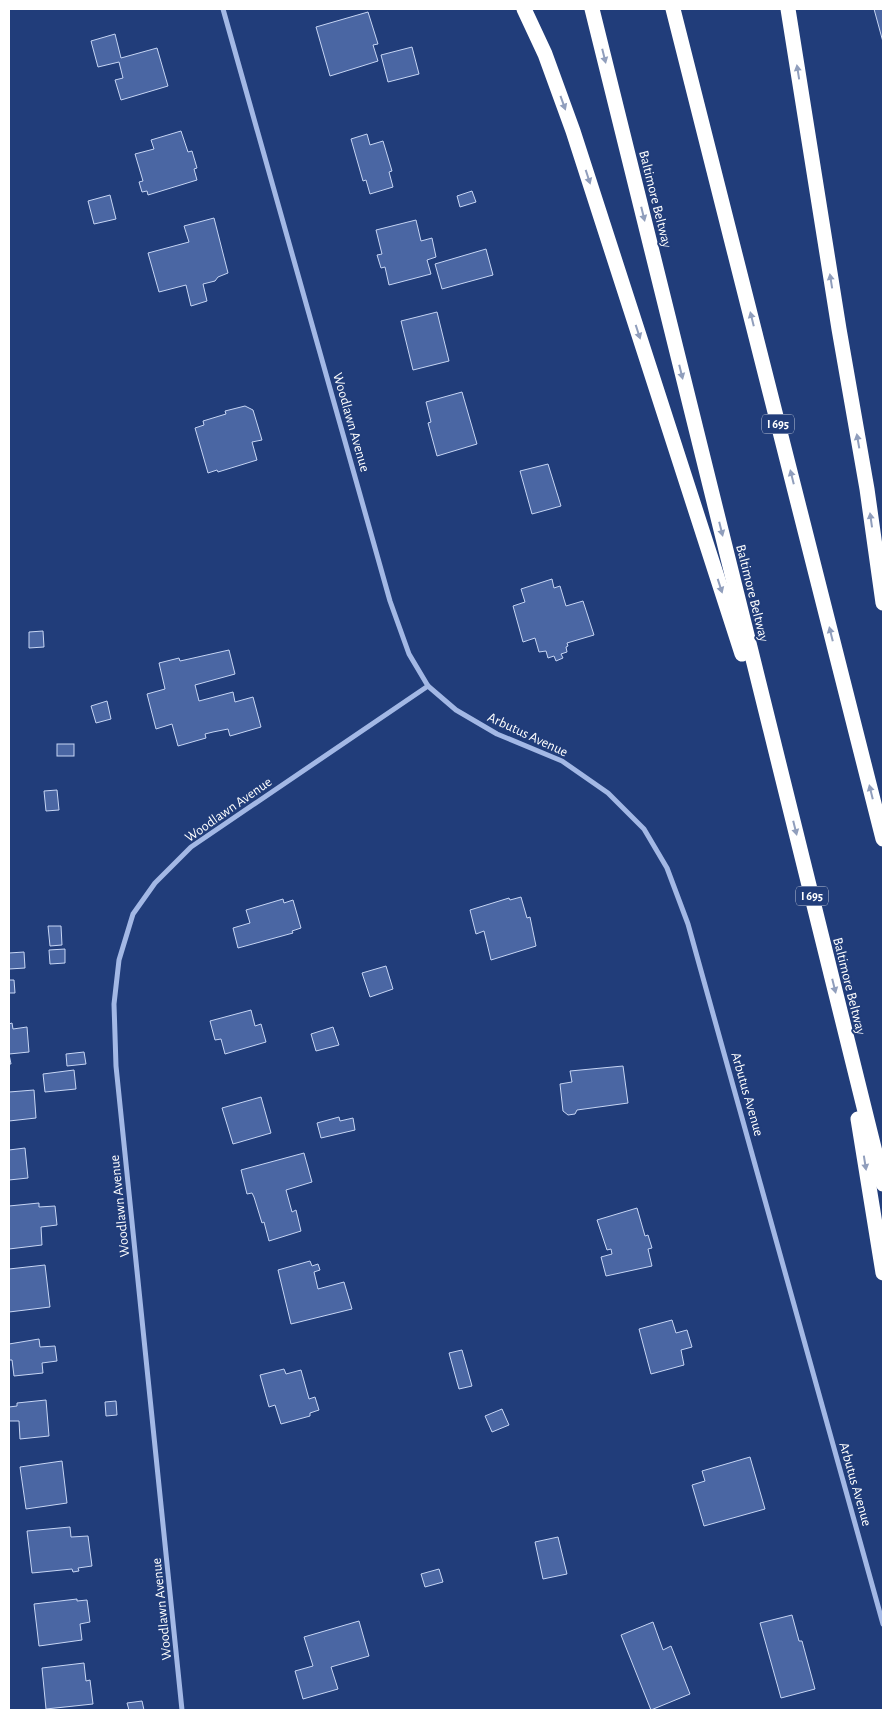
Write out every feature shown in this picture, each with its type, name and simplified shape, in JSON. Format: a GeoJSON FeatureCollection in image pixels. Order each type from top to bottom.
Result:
{"type":"FeatureCollection","features":[{"type":"Feature","properties":{"kind":"highway"},"geometry":{"type":"LineString","coordinates":[[524,9],[545,54],[573,131],[783,781]]}},
{"type":"Feature","properties":{"kind":"highway","name":"Baltimore Beltway"},"geometry":{"type":"LineString","coordinates":[[592,9],[883,1184]]}},
{"type":"Feature","properties":{"kind":"highway","name":"I 695"},"geometry":{"type":"LineString","coordinates":[[673,9],[883,839]]}},
{"type":"Feature","properties":{"kind":"highway"},"geometry":{"type":"LineString","coordinates":[[788,9],[883,603]]}},
{"type":"Feature","properties":{"kind":"highway"},"geometry":{"type":"LineString","coordinates":[[840,1011],[883,1273]]}},
{"type":"Feature","properties":{"kind":"street","name":"Woodlawn Avenue"},"geometry":{"type":"LineString","coordinates":[[182,1710],[116,1066],[114,1004],[119,960],[133,914],[155,883],[191,847],[428,686],[409,654],[390,601],[223,9]]}},
{"type":"Feature","properties":{"kind":"street","name":"Arbutus Avenue"},"geometry":{"type":"LineString","coordinates":[[428,686],[456,710],[497,734],[562,762],[608,793],[644,829],[667,868],[688,924],[883,1624]]}},
{"type":"Feature","properties":{"kind":"building"},"geometry":{"type":"Polygon","coordinates":[[[874,9],[883,9],[883,42],[874,9]]]}},
{"type":"Feature","properties":{"kind":"building"},"geometry":{"type":"Polygon","coordinates":[[[368,12],[378,44],[373,45],[378,61],[330,76],[316,27],[368,12]]]}},
{"type":"Feature","properties":{"kind":"building"},"geometry":{"type":"Polygon","coordinates":[[[115,34],[121,58],[157,48],[168,86],[121,100],[115,80],[123,78],[119,62],[98,67],[91,41],[115,34]]]}},
{"type":"Feature","properties":{"kind":"building"},"geometry":{"type":"Polygon","coordinates":[[[412,47],[419,74],[388,82],[381,55],[412,47]]]}},
{"type":"Feature","properties":{"kind":"building"},"geometry":{"type":"Polygon","coordinates":[[[181,131],[188,152],[192,151],[197,168],[194,169],[197,180],[148,195],[147,191],[142,192],[139,182],[143,181],[135,154],[154,149],[151,140],[181,131]]]}},
{"type":"Feature","properties":{"kind":"building"},"geometry":{"type":"Polygon","coordinates":[[[367,134],[370,145],[383,141],[392,171],[389,172],[393,187],[370,194],[366,180],[363,181],[351,139],[367,134]]]}},
{"type":"Feature","properties":{"kind":"building"},"geometry":{"type":"Polygon","coordinates":[[[472,191],[476,202],[460,207],[457,196],[472,191]]]}},
{"type":"Feature","properties":{"kind":"building"},"geometry":{"type":"Polygon","coordinates":[[[110,195],[116,219],[94,224],[88,201],[110,195]]]}},
{"type":"Feature","properties":{"kind":"building"},"geometry":{"type":"Polygon","coordinates":[[[214,218],[228,273],[218,277],[215,281],[203,284],[207,301],[191,306],[186,285],[159,292],[148,253],[189,242],[184,226],[214,218]]]}},
{"type":"Feature","properties":{"kind":"building"},"geometry":{"type":"Polygon","coordinates":[[[416,220],[421,241],[432,238],[436,257],[427,260],[431,274],[389,285],[385,267],[381,268],[377,255],[382,254],[376,230],[416,220]]]}},
{"type":"Feature","properties":{"kind":"building"},"geometry":{"type":"Polygon","coordinates":[[[486,249],[493,275],[442,289],[435,264],[486,249]]]}},
{"type":"Feature","properties":{"kind":"building"},"geometry":{"type":"Polygon","coordinates":[[[437,312],[449,361],[413,370],[401,321],[437,312]]]}},
{"type":"Feature","properties":{"kind":"building"},"geometry":{"type":"Polygon","coordinates":[[[462,392],[477,444],[437,456],[428,423],[431,422],[426,402],[462,392]]]}},
{"type":"Feature","properties":{"kind":"building"},"geometry":{"type":"Polygon","coordinates":[[[245,406],[253,410],[262,440],[252,442],[257,460],[218,472],[217,470],[208,473],[195,428],[204,425],[203,421],[226,414],[225,411],[245,406]]]}},
{"type":"Feature","properties":{"kind":"building"},"geometry":{"type":"Polygon","coordinates":[[[548,464],[561,506],[532,514],[520,471],[548,464]]]}},
{"type":"Feature","properties":{"kind":"building"},"geometry":{"type":"Polygon","coordinates":[[[552,579],[554,588],[560,586],[566,606],[583,601],[594,635],[567,643],[567,652],[561,654],[563,658],[556,661],[554,656],[548,658],[546,651],[539,652],[535,638],[523,642],[513,606],[525,602],[521,589],[552,579]]]}},
{"type":"Feature","properties":{"kind":"building"},"geometry":{"type":"Polygon","coordinates":[[[43,631],[44,647],[29,648],[29,632],[43,631]]]}},
{"type":"Feature","properties":{"kind":"building"},"geometry":{"type":"Polygon","coordinates":[[[229,650],[235,674],[195,685],[199,701],[233,692],[235,702],[253,697],[261,727],[230,736],[228,729],[213,732],[205,734],[206,738],[178,746],[172,724],[156,729],[147,694],[165,689],[159,663],[179,658],[180,661],[229,650]]]}},
{"type":"Feature","properties":{"kind":"building"},"geometry":{"type":"Polygon","coordinates":[[[107,701],[111,719],[96,723],[91,706],[107,701]]]}},
{"type":"Feature","properties":{"kind":"building"},"geometry":{"type":"Polygon","coordinates":[[[57,744],[74,744],[74,756],[57,756],[57,744]]]}},
{"type":"Feature","properties":{"kind":"building"},"geometry":{"type":"Polygon","coordinates":[[[57,790],[59,810],[46,811],[44,791],[57,790]]]}},
{"type":"Feature","properties":{"kind":"building"},"geometry":{"type":"Polygon","coordinates":[[[521,897],[527,918],[530,917],[536,946],[491,960],[484,931],[476,934],[470,910],[509,898],[510,900],[521,897]]]}},
{"type":"Feature","properties":{"kind":"building"},"geometry":{"type":"Polygon","coordinates":[[[283,899],[284,903],[293,900],[301,928],[292,931],[293,933],[238,948],[233,928],[250,923],[246,910],[283,899]]]}},
{"type":"Feature","properties":{"kind":"building"},"geometry":{"type":"Polygon","coordinates":[[[48,926],[61,926],[62,945],[50,946],[48,926]]]}},
{"type":"Feature","properties":{"kind":"building"},"geometry":{"type":"Polygon","coordinates":[[[65,949],[65,963],[50,964],[49,950],[65,949]]]}},
{"type":"Feature","properties":{"kind":"building"},"geometry":{"type":"Polygon","coordinates":[[[24,952],[25,968],[9,969],[9,953],[24,952]]]}},
{"type":"Feature","properties":{"kind":"building"},"geometry":{"type":"Polygon","coordinates":[[[386,966],[393,989],[370,997],[362,973],[386,966]]]}},
{"type":"Feature","properties":{"kind":"building"},"geometry":{"type":"Polygon","coordinates":[[[9,980],[14,980],[15,993],[9,993],[9,980]]]}},
{"type":"Feature","properties":{"kind":"building"},"geometry":{"type":"Polygon","coordinates":[[[251,1010],[255,1026],[261,1024],[266,1042],[225,1054],[221,1039],[215,1040],[210,1021],[251,1010]]]}},
{"type":"Feature","properties":{"kind":"building"},"geometry":{"type":"Polygon","coordinates":[[[12,1023],[13,1029],[27,1027],[29,1052],[9,1054],[9,1024],[12,1023]]]}},
{"type":"Feature","properties":{"kind":"building"},"geometry":{"type":"Polygon","coordinates":[[[333,1027],[339,1045],[316,1051],[311,1034],[333,1027]]]}},
{"type":"Feature","properties":{"kind":"building"},"geometry":{"type":"Polygon","coordinates":[[[84,1052],[86,1064],[67,1066],[66,1054],[84,1052]]]}},
{"type":"Feature","properties":{"kind":"building"},"geometry":{"type":"Polygon","coordinates":[[[623,1066],[628,1103],[577,1110],[575,1114],[568,1115],[563,1111],[560,1084],[572,1082],[570,1071],[623,1066]]]}},
{"type":"Feature","properties":{"kind":"building"},"geometry":{"type":"Polygon","coordinates":[[[74,1070],[76,1089],[45,1092],[43,1074],[74,1070]]]}},
{"type":"Feature","properties":{"kind":"building"},"geometry":{"type":"Polygon","coordinates":[[[34,1090],[36,1118],[9,1121],[9,1092],[34,1090]]]}},
{"type":"Feature","properties":{"kind":"building"},"geometry":{"type":"Polygon","coordinates":[[[261,1097],[271,1133],[233,1144],[222,1108],[261,1097]]]}},
{"type":"Feature","properties":{"kind":"building"},"geometry":{"type":"Polygon","coordinates":[[[339,1117],[340,1121],[353,1118],[355,1130],[321,1138],[317,1123],[339,1117]]]}},
{"type":"Feature","properties":{"kind":"building"},"geometry":{"type":"Polygon","coordinates":[[[25,1148],[28,1178],[9,1180],[9,1150],[25,1148]]]}},
{"type":"Feature","properties":{"kind":"building"},"geometry":{"type":"Polygon","coordinates":[[[304,1153],[312,1182],[286,1190],[292,1212],[296,1210],[301,1231],[269,1241],[254,1197],[252,1193],[247,1194],[241,1170],[304,1153]]]}},
{"type":"Feature","properties":{"kind":"building"},"geometry":{"type":"Polygon","coordinates":[[[39,1203],[39,1207],[55,1206],[57,1225],[41,1227],[42,1245],[9,1249],[9,1206],[39,1203]]]}},
{"type":"Feature","properties":{"kind":"building"},"geometry":{"type":"Polygon","coordinates":[[[637,1208],[645,1236],[648,1235],[652,1248],[648,1249],[652,1266],[606,1276],[601,1257],[612,1254],[611,1249],[607,1250],[597,1220],[637,1208]]]}},
{"type":"Feature","properties":{"kind":"building"},"geometry":{"type":"Polygon","coordinates":[[[310,1261],[312,1266],[318,1264],[320,1270],[314,1272],[318,1289],[344,1282],[352,1309],[291,1324],[278,1270],[310,1261]]]}},
{"type":"Feature","properties":{"kind":"building"},"geometry":{"type":"Polygon","coordinates":[[[45,1265],[50,1307],[9,1312],[9,1269],[45,1265]]]}},
{"type":"Feature","properties":{"kind":"building"},"geometry":{"type":"Polygon","coordinates":[[[672,1320],[676,1333],[687,1330],[692,1347],[681,1350],[684,1365],[651,1374],[639,1329],[672,1320]]]}},
{"type":"Feature","properties":{"kind":"building"},"geometry":{"type":"Polygon","coordinates":[[[39,1339],[40,1347],[55,1346],[57,1361],[42,1363],[43,1373],[14,1376],[12,1360],[9,1360],[9,1344],[39,1339]]]}},
{"type":"Feature","properties":{"kind":"building"},"geometry":{"type":"Polygon","coordinates":[[[462,1350],[472,1386],[459,1389],[449,1353],[462,1350]]]}},
{"type":"Feature","properties":{"kind":"building"},"geometry":{"type":"Polygon","coordinates":[[[284,1369],[286,1374],[301,1370],[309,1399],[315,1397],[319,1410],[310,1413],[310,1416],[281,1424],[275,1405],[269,1407],[260,1375],[284,1369]]]}},
{"type":"Feature","properties":{"kind":"building"},"geometry":{"type":"Polygon","coordinates":[[[46,1400],[49,1436],[20,1439],[19,1421],[9,1421],[9,1407],[17,1406],[17,1403],[46,1400]]]}},
{"type":"Feature","properties":{"kind":"building"},"geometry":{"type":"Polygon","coordinates":[[[116,1401],[117,1415],[106,1416],[105,1402],[116,1401]]]}},
{"type":"Feature","properties":{"kind":"building"},"geometry":{"type":"Polygon","coordinates":[[[502,1409],[509,1425],[492,1432],[485,1416],[502,1409]]]}},
{"type":"Feature","properties":{"kind":"building"},"geometry":{"type":"Polygon","coordinates":[[[750,1457],[765,1509],[704,1526],[692,1485],[705,1481],[702,1471],[750,1457]]]}},
{"type":"Feature","properties":{"kind":"building"},"geometry":{"type":"Polygon","coordinates":[[[62,1461],[67,1503],[26,1509],[20,1467],[62,1461]]]}},
{"type":"Feature","properties":{"kind":"building"},"geometry":{"type":"Polygon","coordinates":[[[70,1527],[71,1537],[88,1536],[92,1566],[78,1568],[79,1571],[73,1572],[72,1569],[32,1573],[27,1531],[70,1527]]]}},
{"type":"Feature","properties":{"kind":"building"},"geometry":{"type":"Polygon","coordinates":[[[558,1537],[567,1574],[543,1579],[535,1542],[558,1537]]]}},
{"type":"Feature","properties":{"kind":"building"},"geometry":{"type":"Polygon","coordinates":[[[439,1569],[443,1582],[425,1587],[421,1574],[439,1569]]]}},
{"type":"Feature","properties":{"kind":"building"},"geometry":{"type":"Polygon","coordinates":[[[77,1599],[77,1601],[87,1600],[90,1622],[80,1624],[82,1640],[39,1646],[34,1604],[77,1599]]]}},
{"type":"Feature","properties":{"kind":"building"},"geometry":{"type":"Polygon","coordinates":[[[792,1615],[799,1641],[802,1641],[815,1689],[781,1698],[760,1623],[792,1615]]]}},
{"type":"Feature","properties":{"kind":"building"},"geometry":{"type":"Polygon","coordinates":[[[359,1621],[369,1656],[331,1667],[338,1689],[303,1699],[295,1671],[313,1666],[304,1637],[359,1621]]]}},
{"type":"Feature","properties":{"kind":"building"},"geometry":{"type":"Polygon","coordinates":[[[653,1622],[663,1650],[671,1646],[690,1694],[651,1710],[621,1635],[653,1622]]]}},
{"type":"Feature","properties":{"kind":"building"},"geometry":{"type":"Polygon","coordinates":[[[84,1663],[86,1681],[90,1680],[93,1704],[46,1709],[42,1668],[84,1663]]]}},
{"type":"Feature","properties":{"kind":"building"},"geometry":{"type":"Polygon","coordinates":[[[142,1701],[144,1710],[129,1710],[127,1703],[142,1701]]]}}]}
